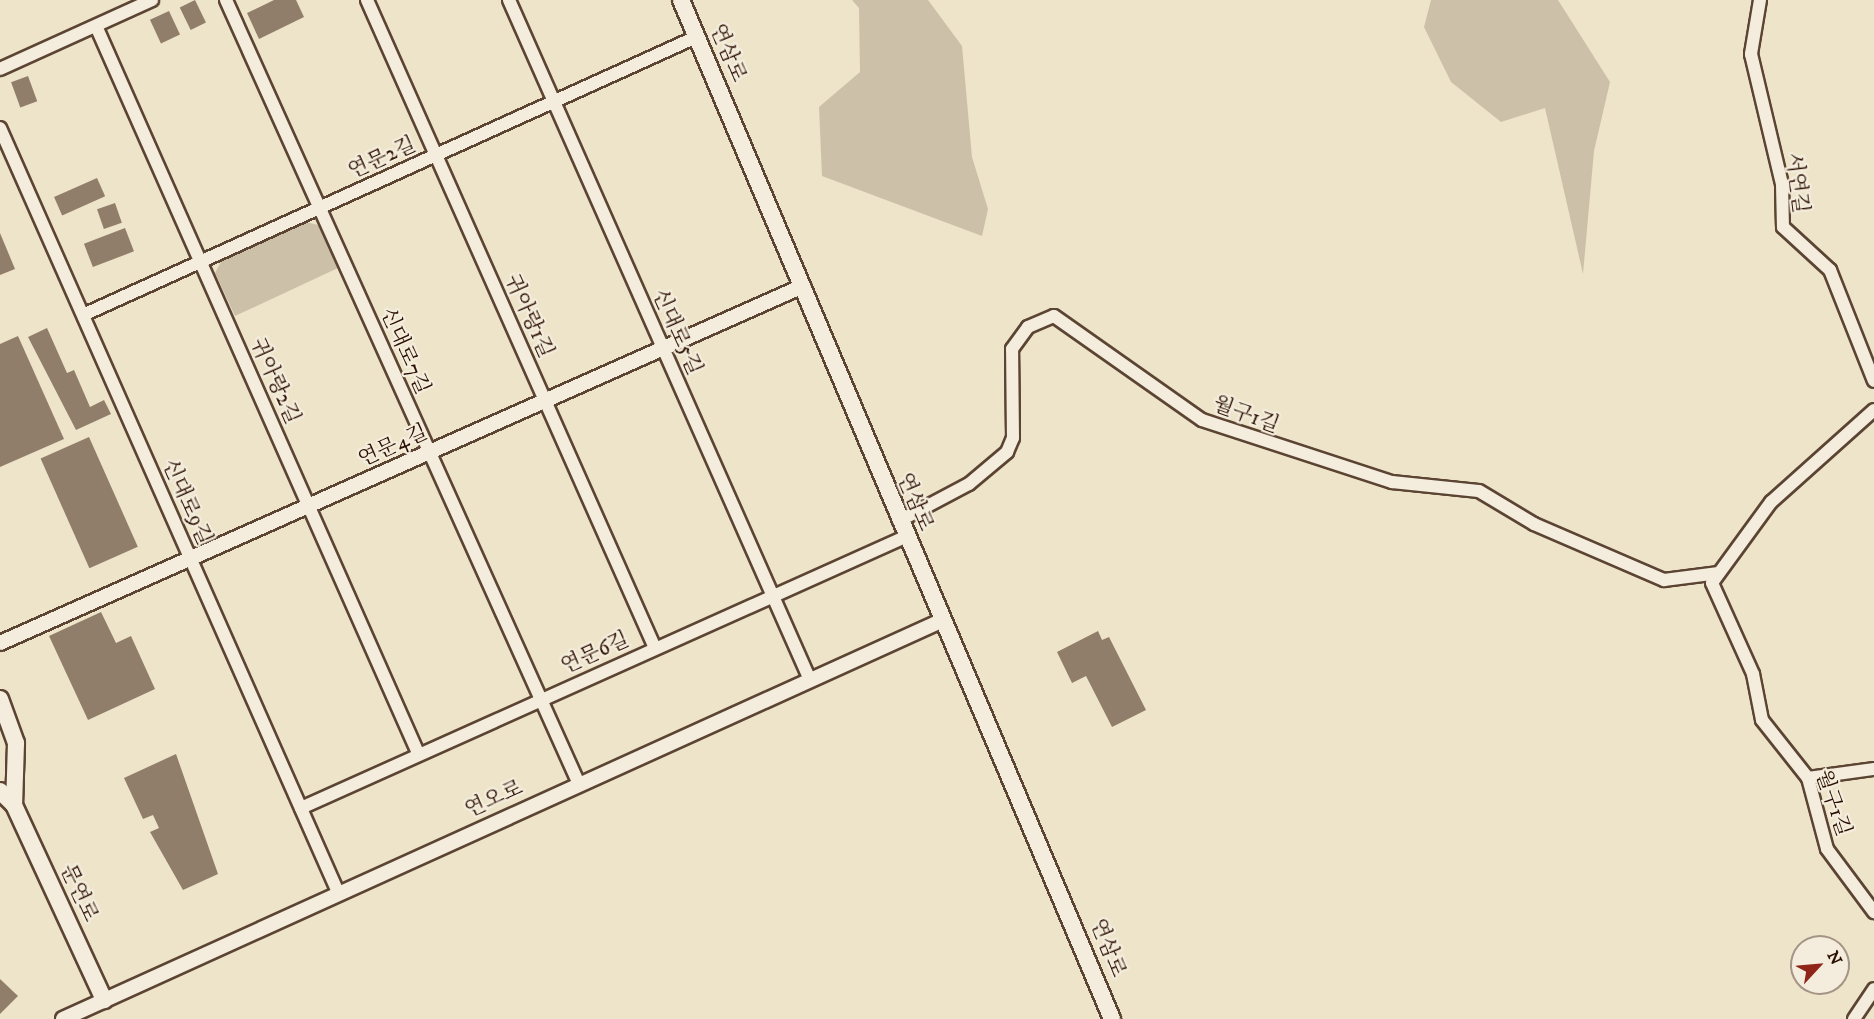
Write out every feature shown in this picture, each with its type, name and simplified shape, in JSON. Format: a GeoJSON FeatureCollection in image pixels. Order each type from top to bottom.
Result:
{"type":"FeatureCollection","features":[{"type":"Feature","properties":{"kind":"main road","name":"연삼로"},"geometry":{"type":"LineString","coordinates":[[681,0],[803,286],[902,529],[943,620],[1112,1019]]}},
{"type":"Feature","properties":{"kind":"main road","name":"문연로"},"geometry":{"type":"LineString","coordinates":[[0,699],[16,743],[14,805]]}},
{"type":"Feature","properties":{"kind":"main road","name":"문연로"},"geometry":{"type":"LineString","coordinates":[[0,791],[14,805],[104,1000]]}},
{"type":"Feature","properties":{"kind":"street"},"geometry":{"type":"LineString","coordinates":[[0,69],[152,0]]}},
{"type":"Feature","properties":{"kind":"street","name":"신대로7길"},"geometry":{"type":"LineString","coordinates":[[226,0],[579,784]]}},
{"type":"Feature","properties":{"kind":"street","name":"귀아랑1길"},"geometry":{"type":"LineString","coordinates":[[367,0],[655,648]]}},
{"type":"Feature","properties":{"kind":"street","name":"신대로5길"},"geometry":{"type":"LineString","coordinates":[[508,0],[810,680]]}},
{"type":"Feature","properties":{"kind":"street","name":"서연길"},"geometry":{"type":"LineString","coordinates":[[1760,0],[1751,54],[1782,184],[1783,227],[1830,270],[1874,381]]}},
{"type":"Feature","properties":{"kind":"street","name":"귀아랑2길"},"geometry":{"type":"LineString","coordinates":[[96,26],[418,753]]}},
{"type":"Feature","properties":{"kind":"street","name":"연문2길"},"geometry":{"type":"LineString","coordinates":[[83,315],[696,38]]}},
{"type":"Feature","properties":{"kind":"street","name":"신대로9길"},"geometry":{"type":"LineString","coordinates":[[0,128],[338,892]]}},
{"type":"Feature","properties":{"kind":"street","name":"연문4길"},"geometry":{"type":"LineString","coordinates":[[0,643],[803,286]]}},
{"type":"Feature","properties":{"kind":"street","name":"월구1길"},"geometry":{"type":"LineString","coordinates":[[902,529],[969,484],[1007,452],[1013,438],[1012,349],[1028,327],[1054,316],[1202,420],[1392,482],[1479,491],[1534,524],[1664,580],[1719,573]]}},
{"type":"Feature","properties":{"kind":"street"},"geometry":{"type":"LineString","coordinates":[[1719,573],[1771,502],[1874,410]]}},
{"type":"Feature","properties":{"kind":"street","name":"연문6길"},"geometry":{"type":"LineString","coordinates":[[301,808],[418,753],[773,596],[902,529]]}},
{"type":"Feature","properties":{"kind":"street","name":"월구1길"},"geometry":{"type":"LineString","coordinates":[[1719,573],[1712,583],[1753,674],[1762,720],[1808,778],[1827,849],[1874,912]]}},
{"type":"Feature","properties":{"kind":"street","name":"연오로"},"geometry":{"type":"LineString","coordinates":[[63,1019],[338,892],[943,620]]}},
{"type":"Feature","properties":{"kind":"street"},"geometry":{"type":"LineString","coordinates":[[1808,778],[1874,769]]}},
{"type":"Feature","properties":{"kind":"street"},"geometry":{"type":"LineString","coordinates":[[1854,1019],[1874,989]]}},
{"type":"Feature","properties":{"kind":"shaded area"},"geometry":{"type":"Polygon","coordinates":[[[852,0],[928,0],[962,46],[972,157],[988,209],[982,236],[822,176],[819,107],[860,72],[859,8],[852,0]]]}},
{"type":"Feature","properties":{"kind":"shaded area"},"geometry":{"type":"Polygon","coordinates":[[[1431,0],[1558,0],[1610,82],[1594,151],[1583,274],[1545,108],[1501,122],[1451,82],[1424,27],[1431,0]]]}},
{"type":"Feature","properties":{"kind":"shaded area"},"geometry":{"type":"Polygon","coordinates":[[[306,222],[318,225],[338,268],[235,316],[215,273],[222,260],[306,222]]]}},
{"type":"Feature","properties":{"kind":"building"},"geometry":{"type":"Polygon","coordinates":[[[195,0],[206,22],[191,30],[180,7],[195,0]]]}},
{"type":"Feature","properties":{"kind":"building"},"geometry":{"type":"Polygon","coordinates":[[[274,0],[296,0],[304,17],[259,39],[247,13],[274,0]]]}},
{"type":"Feature","properties":{"kind":"building"},"geometry":{"type":"Polygon","coordinates":[[[169,11],[180,35],[161,43],[150,20],[169,11]]]}},
{"type":"Feature","properties":{"kind":"building"},"geometry":{"type":"Polygon","coordinates":[[[28,76],[37,101],[20,108],[11,82],[28,76]]]}},
{"type":"Feature","properties":{"kind":"building"},"geometry":{"type":"Polygon","coordinates":[[[97,178],[105,196],[62,215],[54,197],[97,178]]]}},
{"type":"Feature","properties":{"kind":"building"},"geometry":{"type":"Polygon","coordinates":[[[115,203],[122,223],[104,229],[97,209],[115,203]]]}},
{"type":"Feature","properties":{"kind":"building"},"geometry":{"type":"Polygon","coordinates":[[[125,228],[134,251],[93,267],[84,244],[125,228]]]}},
{"type":"Feature","properties":{"kind":"building"},"geometry":{"type":"Polygon","coordinates":[[[0,233],[15,269],[0,275],[0,233]]]}},
{"type":"Feature","properties":{"kind":"building"},"geometry":{"type":"Polygon","coordinates":[[[47,328],[67,373],[74,370],[90,407],[104,400],[111,414],[76,430],[28,337],[47,328]]]}},
{"type":"Feature","properties":{"kind":"building"},"geometry":{"type":"Polygon","coordinates":[[[18,336],[64,439],[0,467],[0,344],[18,336]]]}},
{"type":"Feature","properties":{"kind":"building"},"geometry":{"type":"Polygon","coordinates":[[[89,437],[138,547],[89,568],[41,459],[89,437]]]}},
{"type":"Feature","properties":{"kind":"building"},"geometry":{"type":"Polygon","coordinates":[[[101,612],[116,643],[131,636],[155,689],[88,720],[49,636],[101,612]]]}},
{"type":"Feature","properties":{"kind":"building"},"geometry":{"type":"Polygon","coordinates":[[[1098,631],[1102,640],[1109,637],[1146,710],[1112,727],[1086,676],[1072,683],[1057,652],[1098,631]]]}},
{"type":"Feature","properties":{"kind":"building"},"geometry":{"type":"Polygon","coordinates":[[[176,754],[218,874],[183,890],[150,832],[159,828],[153,815],[143,819],[124,778],[176,754]]]}},
{"type":"Feature","properties":{"kind":"building"},"geometry":{"type":"Polygon","coordinates":[[[0,979],[18,996],[0,1014],[0,979]]]}}]}
